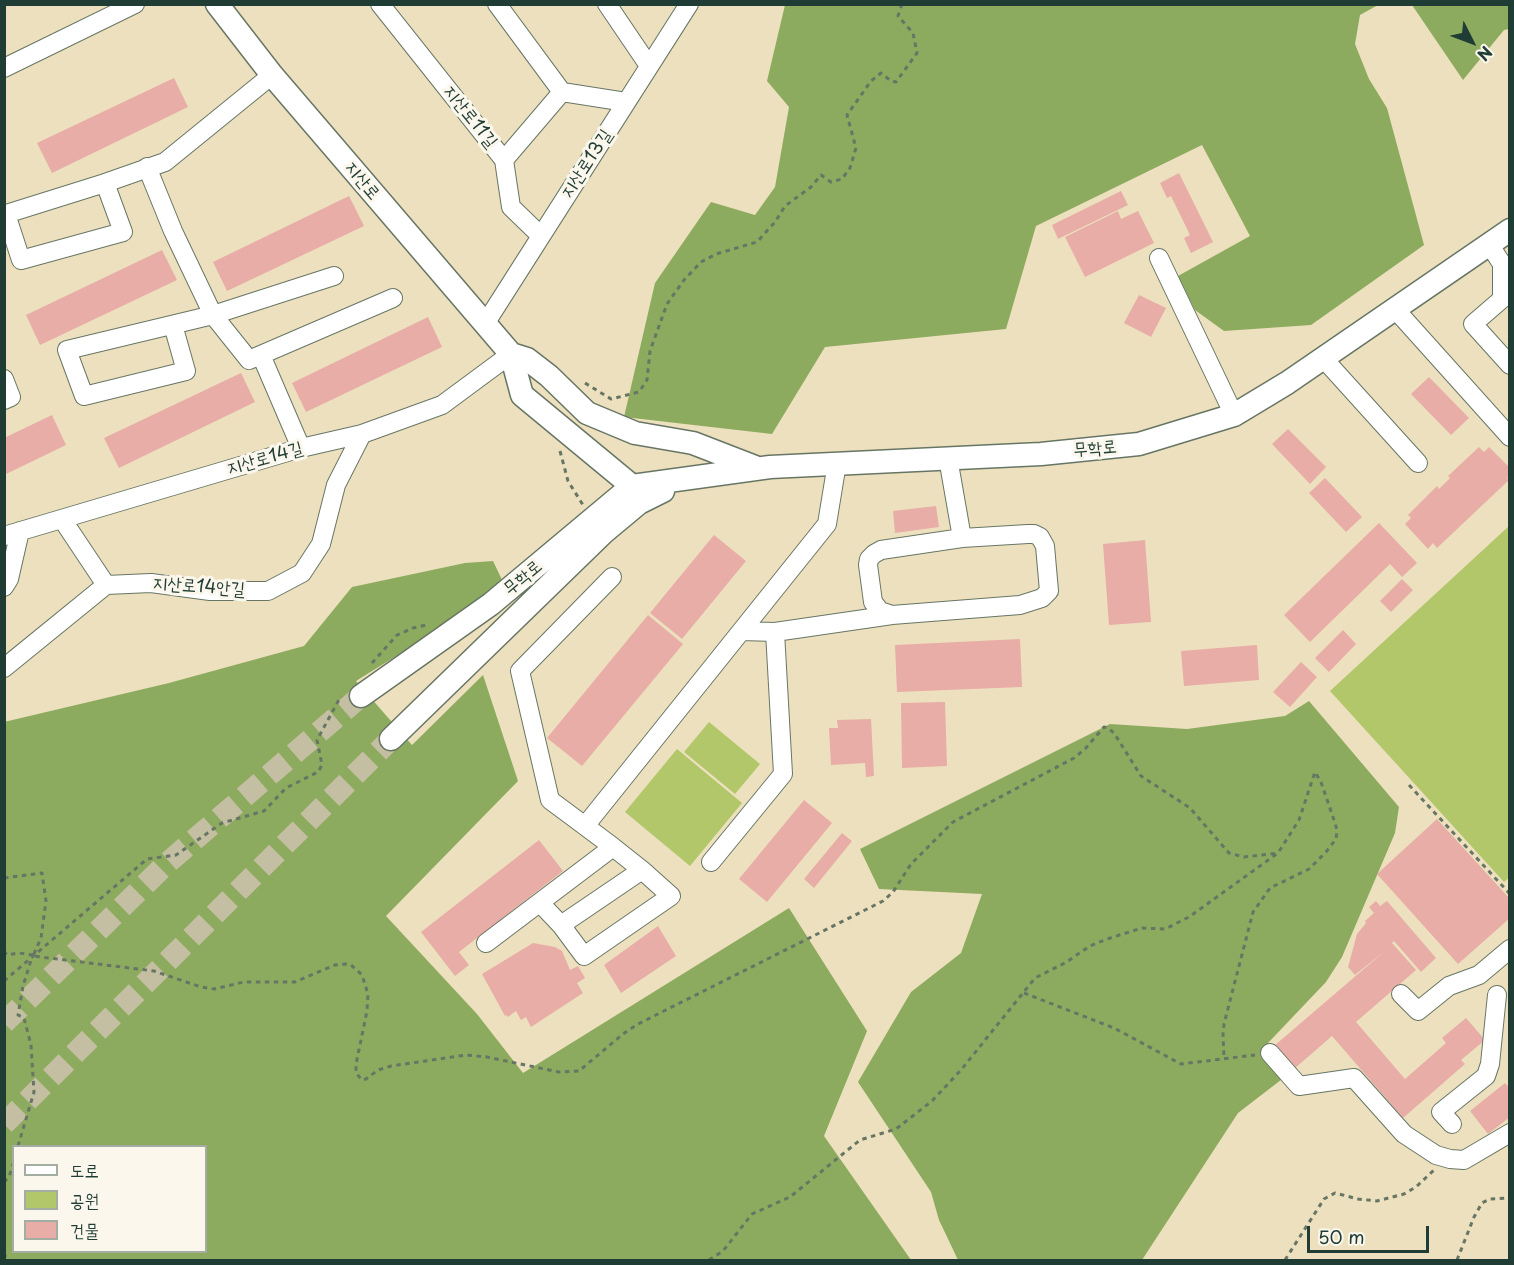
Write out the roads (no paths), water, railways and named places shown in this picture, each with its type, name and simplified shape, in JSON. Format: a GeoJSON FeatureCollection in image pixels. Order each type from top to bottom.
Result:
{"type":"FeatureCollection","features":[{"type":"Feature","properties":{"kind":"main road","name":"지산로"},"geometry":{"type":"LineString","coordinates":[[217,4],[272,75],[511,354],[522,395],[632,486],[655,495]]}},
{"type":"Feature","properties":{"kind":"main road","name":"무학로"},"geometry":{"type":"LineString","coordinates":[[352,694],[491,604],[632,486],[758,468],[1041,454],[1139,444],[1234,415],[1287,383],[1509,230]]}},
{"type":"Feature","properties":{"kind":"main road","name":"지산로"},"geometry":{"type":"LineString","coordinates":[[511,354],[527,359],[549,376],[587,413],[635,433],[693,443]]}},
{"type":"Feature","properties":{"kind":"main road","name":"무학로"},"geometry":{"type":"LineString","coordinates":[[693,443],[758,468]]}},
{"type":"Feature","properties":{"kind":"main road","name":"무학로"},"geometry":{"type":"LineString","coordinates":[[391,739],[603,533],[639,503],[688,478]]}},
{"type":"Feature","properties":{"kind":"street"},"geometry":{"type":"LineString","coordinates":[[4,68],[135,4]]}},
{"type":"Feature","properties":{"kind":"street","name":"지산로11길"},"geometry":{"type":"LineString","coordinates":[[380,4],[504,160],[511,207],[541,236]]}},
{"type":"Feature","properties":{"kind":"street"},"geometry":{"type":"LineString","coordinates":[[497,4],[562,92],[626,102]]}},
{"type":"Feature","properties":{"kind":"street"},"geometry":{"type":"LineString","coordinates":[[607,4],[649,66]]}},
{"type":"Feature","properties":{"kind":"street","name":"지산로13길"},"geometry":{"type":"LineString","coordinates":[[485,324],[689,4]]}},
{"type":"Feature","properties":{"kind":"street"},"geometry":{"type":"LineString","coordinates":[[105,183],[123,232],[21,261],[6,214],[165,162],[272,75]]}},
{"type":"Feature","properties":{"kind":"street"},"geometry":{"type":"LineString","coordinates":[[504,160],[562,92]]}},
{"type":"Feature","properties":{"kind":"street"},"geometry":{"type":"LineString","coordinates":[[147,167],[173,231],[213,315],[249,360],[393,298]]}},
{"type":"Feature","properties":{"kind":"street"},"geometry":{"type":"LineString","coordinates":[[1489,244],[1506,266],[1506,303],[1473,324],[1509,365]]}},
{"type":"Feature","properties":{"kind":"street"},"geometry":{"type":"LineString","coordinates":[[1159,258],[1234,415]]}},
{"type":"Feature","properties":{"kind":"street"},"geometry":{"type":"LineString","coordinates":[[172,325],[186,371],[84,396],[68,350],[213,315],[334,276]]}},
{"type":"Feature","properties":{"kind":"street"},"geometry":{"type":"LineString","coordinates":[[1395,309],[1509,436]]}},
{"type":"Feature","properties":{"kind":"street","name":"지산로14길"},"geometry":{"type":"LineString","coordinates":[[13,533],[301,448],[362,434],[442,405],[511,354]]}},
{"type":"Feature","properties":{"kind":"street"},"geometry":{"type":"LineString","coordinates":[[261,355],[301,448]]}},
{"type":"Feature","properties":{"kind":"street"},"geometry":{"type":"LineString","coordinates":[[1323,358],[1418,463]]}},
{"type":"Feature","properties":{"kind":"street"},"geometry":{"type":"LineString","coordinates":[[4,380],[11,397],[4,400]]}},
{"type":"Feature","properties":{"kind":"street","name":"지산로14안길"},"geometry":{"type":"LineString","coordinates":[[106,585],[151,583],[210,591],[268,591],[302,573],[321,544],[336,484],[362,434]]}},
{"type":"Feature","properties":{"kind":"street"},"geometry":{"type":"LineString","coordinates":[[948,458],[962,538]]}},
{"type":"Feature","properties":{"kind":"street"},"geometry":{"type":"LineString","coordinates":[[585,826],[827,525],[837,463]]}},
{"type":"Feature","properties":{"kind":"street"},"geometry":{"type":"LineString","coordinates":[[4,668],[106,585],[62,519]]}},
{"type":"Feature","properties":{"kind":"street"},"geometry":{"type":"LineString","coordinates":[[4,586],[9,579],[13,533]]}},
{"type":"Feature","properties":{"kind":"street"},"geometry":{"type":"LineString","coordinates":[[742,631],[775,632],[892,615],[1020,605],[1042,598],[1049,591],[1045,546],[1040,537],[1028,534],[962,538],[881,550],[874,554],[868,565],[873,602],[880,611],[892,615]]}},
{"type":"Feature","properties":{"kind":"street"},"geometry":{"type":"LineString","coordinates":[[540,903],[561,925],[584,956],[671,896],[642,870],[550,800],[520,671],[612,577]]}},
{"type":"Feature","properties":{"kind":"street"},"geometry":{"type":"LineString","coordinates":[[711,862],[783,774],[775,632]]}},
{"type":"Feature","properties":{"kind":"street"},"geometry":{"type":"LineString","coordinates":[[486,943],[613,847]]}},
{"type":"Feature","properties":{"kind":"street"},"geometry":{"type":"LineString","coordinates":[[561,925],[642,870]]}},
{"type":"Feature","properties":{"kind":"street"},"geometry":{"type":"LineString","coordinates":[[1401,994],[1418,1011],[1449,986],[1479,975],[1509,949]]}},
{"type":"Feature","properties":{"kind":"street"},"geometry":{"type":"LineString","coordinates":[[1479,975],[1509,1009]]}},
{"type":"Feature","properties":{"kind":"street"},"geometry":{"type":"LineString","coordinates":[[1452,1124],[1441,1112],[1486,1076],[1490,1064],[1497,995]]}},
{"type":"Feature","properties":{"kind":"street"},"geometry":{"type":"LineString","coordinates":[[1270,1053],[1299,1086],[1354,1078],[1404,1134],[1436,1155],[1464,1160],[1509,1133]]}},
{"type":"Feature","properties":{"kind":"tunnel"},"geometry":{"type":"LineString","coordinates":[[4,1023],[165,865],[361,696]]}},
{"type":"Feature","properties":{"kind":"tunnel"},"geometry":{"type":"LineString","coordinates":[[4,1124],[391,739]]}}]}
